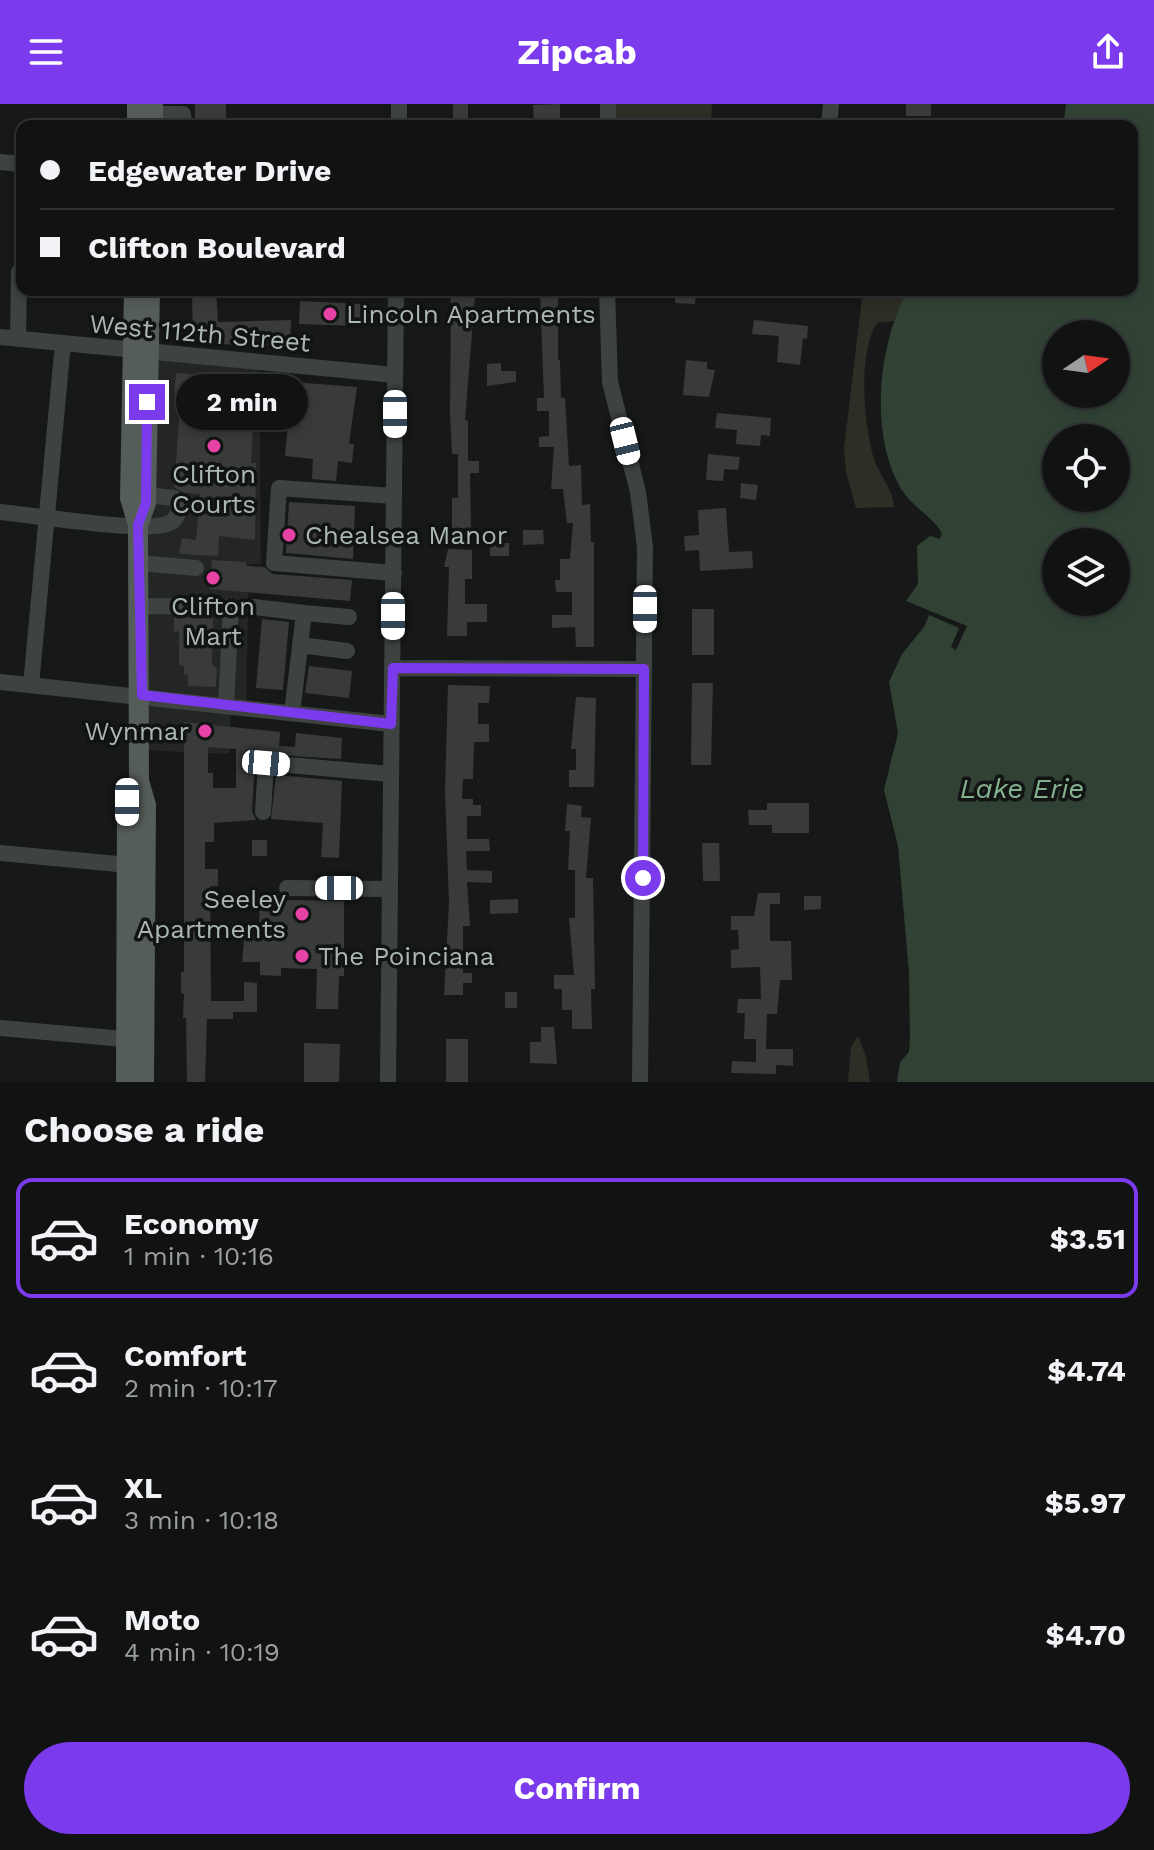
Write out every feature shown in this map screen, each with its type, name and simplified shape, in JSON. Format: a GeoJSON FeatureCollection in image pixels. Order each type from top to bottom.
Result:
{"type":"FeatureCollection","features":[{"type":"Feature","properties":{"kind":"main road"},"geometry":{"type":"LineString","coordinates":[[126,1082],[135,1040],[146,805],[139,781],[142,695],[138,525],[146,495],[135,296]]}},
{"type":"Feature","properties":{"kind":"main road"},"geometry":{"type":"LineString","coordinates":[[138,525],[130,498],[140,352],[149,296]]}},
{"type":"Feature","properties":{"kind":"main road"},"geometry":{"type":"LineString","coordinates":[[139,781],[127,802],[128,865],[135,1040],[144,1082]]}},
{"type":"Feature","properties":{"kind":"street"},"geometry":{"type":"LineString","coordinates":[[146,115],[183,114],[184,120]]}},
{"type":"Feature","properties":{"kind":"street"},"geometry":{"type":"LineString","coordinates":[[18,339],[19,296]]}},
{"type":"Feature","properties":{"kind":"street"},"geometry":{"type":"LineString","coordinates":[[388,1082],[396,296]]}},
{"type":"Feature","properties":{"kind":"street"},"geometry":{"type":"LineString","coordinates":[[607,296],[610,382],[638,492],[645,547],[640,1082]]}},
{"type":"Feature","properties":{"kind":"street","name":"West 112th Street"},"geometry":{"type":"LineString","coordinates":[[0,337],[395,375]]}},
{"type":"Feature","properties":{"kind":"street"},"geometry":{"type":"LineString","coordinates":[[31,685],[63,343]]}},
{"type":"Feature","properties":{"kind":"street"},"geometry":{"type":"LineString","coordinates":[[394,496],[279,488],[274,563],[394,573]]}},
{"type":"Feature","properties":{"kind":"street"},"geometry":{"type":"LineString","coordinates":[[0,512],[138,525],[169,524],[179,513],[174,498],[146,495]]}},
{"type":"Feature","properties":{"kind":"street"},"geometry":{"type":"LineString","coordinates":[[138,563],[196,568]]}},
{"type":"Feature","properties":{"kind":"street"},"geometry":{"type":"LineString","coordinates":[[140,606],[231,607],[226,705]]}},
{"type":"Feature","properties":{"kind":"street"},"geometry":{"type":"LineString","coordinates":[[254,607],[349,617]]}},
{"type":"Feature","properties":{"kind":"street"},"geometry":{"type":"LineString","coordinates":[[292,713],[304,613]]}},
{"type":"Feature","properties":{"kind":"street"},"geometry":{"type":"LineString","coordinates":[[300,645],[347,651]]}},
{"type":"Feature","properties":{"kind":"street"},"geometry":{"type":"LineString","coordinates":[[393,668],[644,669]]}},
{"type":"Feature","properties":{"kind":"street"},"geometry":{"type":"LineString","coordinates":[[0,682],[391,724]]}},
{"type":"Feature","properties":{"kind":"street"},"geometry":{"type":"LineString","coordinates":[[263,812],[266,763],[390,774]]}},
{"type":"Feature","properties":{"kind":"street"},"geometry":{"type":"LineString","coordinates":[[0,853],[128,865]]}},
{"type":"Feature","properties":{"kind":"street"},"geometry":{"type":"LineString","coordinates":[[287,888],[390,889]]}},
{"type":"Feature","properties":{"kind":"street"},"geometry":{"type":"LineString","coordinates":[[0,1028],[135,1040]]}},
{"type":"Feature","properties":{"kind":"shaded area"},"geometry":{"type":"Polygon","coordinates":[[[608,104],[712,104],[711,120],[608,120],[608,104]]]}},
{"type":"Feature","properties":{"kind":"shaded area"},"geometry":{"type":"Polygon","coordinates":[[[862,296],[905,296],[894,321],[877,323],[871,336],[865,372],[864,391],[871,448],[894,507],[856,508],[846,472],[844,448],[862,296]]]}},
{"type":"Feature","properties":{"kind":"shaded area"},"geometry":{"type":"Polygon","coordinates":[[[148,353],[259,363],[261,564],[249,564],[246,707],[231,706],[229,754],[140,750],[148,353]]]}},
{"type":"Feature","properties":{"kind":"shaded area"},"geometry":{"type":"Polygon","coordinates":[[[858,1036],[866,1056],[870,1082],[848,1082],[851,1047],[858,1036]]]}},
{"type":"Feature","properties":{"kind":"water","name":"Lake Erie"},"geometry":{"type":"Polygon","coordinates":[[[1066,104],[1154,104],[1154,1082],[897,1082],[900,1062],[909,1052],[909,973],[898,846],[884,790],[898,733],[889,682],[902,654],[924,627],[929,615],[959,628],[951,647],[956,650],[967,626],[906,601],[918,584],[917,546],[930,536],[940,539],[942,534],[901,489],[884,442],[881,389],[890,336],[905,296],[1138,296],[1138,120],[1064,120],[1066,104]]]}},
{"type":"Feature","properties":{"kind":"building"},"geometry":{"type":"Polygon","coordinates":[[[195,104],[226,104],[226,120],[195,120],[195,104]]]}},
{"type":"Feature","properties":{"kind":"building"},"geometry":{"type":"Polygon","coordinates":[[[453,104],[468,104],[468,120],[453,120],[453,104]]]}},
{"type":"Feature","properties":{"kind":"building"},"geometry":{"type":"Polygon","coordinates":[[[560,104],[560,120],[534,120],[533,105],[560,104]]]}},
{"type":"Feature","properties":{"kind":"building"},"geometry":{"type":"Polygon","coordinates":[[[906,104],[931,104],[931,116],[906,116],[906,104]]]}},
{"type":"Feature","properties":{"kind":"building"},"geometry":{"type":"Polygon","coordinates":[[[192,296],[216,296],[218,322],[291,320],[290,347],[193,343],[192,296]]]}},
{"type":"Feature","properties":{"kind":"building"},"geometry":{"type":"Polygon","coordinates":[[[451,296],[475,296],[465,420],[468,421],[468,461],[479,461],[479,473],[470,473],[471,528],[452,528],[452,498],[458,498],[458,454],[452,454],[451,296]]]}},
{"type":"Feature","properties":{"kind":"building"},"geometry":{"type":"Polygon","coordinates":[[[540,296],[558,296],[558,360],[561,398],[565,398],[569,466],[581,465],[582,505],[590,504],[591,542],[594,542],[594,647],[576,647],[575,627],[552,628],[552,615],[572,615],[572,592],[556,592],[555,580],[560,580],[560,559],[570,559],[573,523],[567,523],[563,489],[551,489],[554,447],[539,447],[539,437],[549,436],[549,411],[537,411],[537,398],[544,398],[540,296]]]}},
{"type":"Feature","properties":{"kind":"building"},"geometry":{"type":"Polygon","coordinates":[[[676,296],[696,296],[695,304],[675,303],[676,296]]]}},
{"type":"Feature","properties":{"kind":"building","name":"Lincoln Apartments"},"geometry":{"type":"Polygon","coordinates":[[[300,301],[361,304],[360,326],[299,324],[300,301]]]}},
{"type":"Feature","properties":{"kind":"building"},"geometry":{"type":"Polygon","coordinates":[[[754,320],[808,326],[807,339],[803,338],[800,365],[777,362],[779,336],[752,334],[754,320]]]}},
{"type":"Feature","properties":{"kind":"building"},"geometry":{"type":"Polygon","coordinates":[[[686,360],[707,362],[707,369],[715,370],[709,397],[683,395],[686,360]]]}},
{"type":"Feature","properties":{"kind":"building"},"geometry":{"type":"Polygon","coordinates":[[[501,363],[501,371],[516,371],[516,382],[487,386],[487,364],[501,363]]]}},
{"type":"Feature","properties":{"kind":"building"},"geometry":{"type":"Polygon","coordinates":[[[176,373],[357,387],[349,444],[354,444],[352,463],[338,461],[336,481],[312,479],[313,459],[285,456],[290,402],[270,400],[270,394],[252,386],[251,463],[256,463],[255,540],[219,536],[218,556],[179,554],[182,538],[196,540],[200,494],[184,493],[174,487],[179,420],[178,394],[174,394],[176,373]]]}},
{"type":"Feature","properties":{"kind":"building"},"geometry":{"type":"Polygon","coordinates":[[[717,413],[771,418],[770,436],[761,435],[760,446],[736,444],[737,430],[715,428],[717,413]]]}},
{"type":"Feature","properties":{"kind":"building"},"geometry":{"type":"Polygon","coordinates":[[[708,454],[740,457],[738,470],[724,469],[723,481],[706,480],[708,454]]]}},
{"type":"Feature","properties":{"kind":"building"},"geometry":{"type":"Polygon","coordinates":[[[741,483],[758,485],[756,500],[740,498],[741,483]]]}},
{"type":"Feature","properties":{"kind":"building","name":"Chealsea Manor"},"geometry":{"type":"Polygon","coordinates":[[[289,502],[355,506],[353,559],[286,553],[289,502]]]}},
{"type":"Feature","properties":{"kind":"building"},"geometry":{"type":"Polygon","coordinates":[[[726,508],[729,552],[752,551],[753,568],[700,571],[699,550],[685,551],[684,536],[699,535],[698,510],[726,508]]]}},
{"type":"Feature","properties":{"kind":"building"},"geometry":{"type":"Polygon","coordinates":[[[523,530],[543,530],[544,544],[523,545],[523,530]]]}},
{"type":"Feature","properties":{"kind":"building"},"geometry":{"type":"Polygon","coordinates":[[[490,543],[509,543],[509,556],[490,556],[490,543]]]}},
{"type":"Feature","properties":{"kind":"building"},"geometry":{"type":"Polygon","coordinates":[[[448,549],[472,550],[472,579],[465,579],[465,604],[487,604],[487,622],[467,622],[467,636],[447,636],[449,567],[444,567],[448,549]]]}},
{"type":"Feature","properties":{"kind":"building"},"geometry":{"type":"Polygon","coordinates":[[[212,560],[246,562],[246,566],[264,567],[273,574],[352,580],[350,601],[210,589],[212,560]]]}},
{"type":"Feature","properties":{"kind":"building"},"geometry":{"type":"Polygon","coordinates":[[[692,609],[714,609],[714,655],[692,655],[692,609]]]}},
{"type":"Feature","properties":{"kind":"building"},"geometry":{"type":"Polygon","coordinates":[[[174,617],[213,618],[212,664],[217,669],[216,687],[188,686],[188,674],[184,675],[184,666],[179,665],[179,631],[174,632],[174,617]]]}},
{"type":"Feature","properties":{"kind":"building"},"geometry":{"type":"Polygon","coordinates":[[[262,619],[289,622],[283,690],[256,688],[262,619]]]}},
{"type":"Feature","properties":{"kind":"building"},"geometry":{"type":"Polygon","coordinates":[[[309,666],[352,671],[349,698],[305,693],[309,666]]]}},
{"type":"Feature","properties":{"kind":"building"},"geometry":{"type":"Polygon","coordinates":[[[692,683],[713,683],[711,765],[691,765],[692,683]]]}},
{"type":"Feature","properties":{"kind":"building"},"geometry":{"type":"Polygon","coordinates":[[[448,685],[490,686],[489,703],[478,703],[478,724],[489,724],[489,742],[474,742],[473,779],[463,779],[462,799],[473,799],[473,805],[481,805],[481,816],[467,816],[467,839],[489,839],[490,851],[466,851],[467,870],[492,871],[492,883],[467,882],[470,926],[463,926],[463,973],[472,973],[472,983],[463,983],[463,995],[444,995],[449,903],[445,790],[448,685]]]}},
{"type":"Feature","properties":{"kind":"building"},"geometry":{"type":"Polygon","coordinates":[[[576,697],[596,698],[594,787],[569,787],[569,770],[576,770],[576,749],[571,749],[576,697]]]}},
{"type":"Feature","properties":{"kind":"building"},"geometry":{"type":"Polygon","coordinates":[[[184,722],[280,732],[279,746],[295,747],[296,733],[342,738],[341,759],[261,754],[255,762],[252,811],[256,820],[214,823],[214,842],[205,842],[205,869],[218,869],[218,886],[210,886],[211,1001],[244,1001],[244,982],[257,983],[257,1012],[233,1012],[233,1019],[207,1019],[205,1082],[187,1082],[186,1018],[183,1018],[184,994],[181,993],[181,972],[184,972],[184,722]],[[208,747],[208,773],[213,773],[213,788],[236,788],[236,749],[208,747]]]}},
{"type":"Feature","properties":{"kind":"building"},"geometry":{"type":"Polygon","coordinates":[[[276,775],[342,781],[339,858],[321,857],[323,823],[271,819],[276,775]]]}},
{"type":"Feature","properties":{"kind":"building"},"geometry":{"type":"Polygon","coordinates":[[[767,803],[809,803],[809,833],[772,833],[772,825],[749,825],[748,810],[767,810],[767,803]]]}},
{"type":"Feature","properties":{"kind":"building"},"geometry":{"type":"Polygon","coordinates":[[[567,804],[582,806],[581,817],[591,818],[586,878],[593,878],[595,989],[591,989],[592,1029],[572,1029],[572,1010],[562,1010],[562,989],[554,989],[554,975],[574,975],[569,918],[575,918],[575,870],[568,870],[570,831],[565,831],[567,804]]]}},
{"type":"Feature","properties":{"kind":"building"},"geometry":{"type":"Polygon","coordinates":[[[252,840],[267,840],[267,856],[252,856],[252,840]]]}},
{"type":"Feature","properties":{"kind":"building"},"geometry":{"type":"Polygon","coordinates":[[[702,843],[719,843],[720,881],[703,881],[702,843]]]}},
{"type":"Feature","properties":{"kind":"building"},"geometry":{"type":"Polygon","coordinates":[[[260,893],[277,893],[283,900],[344,901],[344,976],[339,976],[338,1009],[316,1009],[317,969],[281,968],[281,976],[260,975],[260,962],[242,962],[245,930],[259,930],[260,893]]]}},
{"type":"Feature","properties":{"kind":"building"},"geometry":{"type":"Polygon","coordinates":[[[758,893],[780,893],[780,904],[770,904],[770,941],[791,941],[792,980],[780,980],[777,1014],[767,1014],[766,1049],[793,1049],[793,1066],[776,1065],[776,1074],[731,1073],[732,1061],[756,1062],[756,1039],[744,1039],[745,1013],[737,1013],[738,999],[761,999],[760,967],[731,968],[731,950],[739,949],[738,930],[731,930],[731,916],[754,916],[758,893]]]}},
{"type":"Feature","properties":{"kind":"building"},"geometry":{"type":"Polygon","coordinates":[[[804,896],[821,896],[821,909],[804,910],[804,896]]]}},
{"type":"Feature","properties":{"kind":"building"},"geometry":{"type":"Polygon","coordinates":[[[518,899],[518,913],[490,914],[490,900],[518,899]]]}},
{"type":"Feature","properties":{"kind":"building"},"geometry":{"type":"Polygon","coordinates":[[[505,992],[517,992],[517,1008],[505,1008],[505,992]]]}},
{"type":"Feature","properties":{"kind":"building"},"geometry":{"type":"Polygon","coordinates":[[[541,1027],[554,1027],[557,1064],[530,1063],[530,1042],[541,1042],[541,1027]]]}},
{"type":"Feature","properties":{"kind":"building"},"geometry":{"type":"Polygon","coordinates":[[[446,1039],[468,1039],[468,1082],[446,1082],[446,1039]]]}},
{"type":"Feature","properties":{"kind":"building"},"geometry":{"type":"Polygon","coordinates":[[[304,1043],[340,1044],[339,1082],[304,1082],[304,1043]]]}},
{"type":"Feature","properties":{"kind":"place","name":"Lincoln Apartments"},"geometry":{"type":"Point","coordinates":[330,314]}},
{"type":"Feature","properties":{"kind":"place","name":"Clifton Courts"},"geometry":{"type":"Point","coordinates":[214,446]}},
{"type":"Feature","properties":{"kind":"place","name":"Chealsea Manor"},"geometry":{"type":"Point","coordinates":[289,535]}},
{"type":"Feature","properties":{"kind":"place","name":"Clifton Mart"},"geometry":{"type":"Point","coordinates":[213,578]}},
{"type":"Feature","properties":{"kind":"place","name":"Wynmar"},"geometry":{"type":"Point","coordinates":[205,731]}},
{"type":"Feature","properties":{"kind":"place","name":"Seeley Apartments"},"geometry":{"type":"Point","coordinates":[302,914]}},
{"type":"Feature","properties":{"kind":"place","name":"The Poinciana"},"geometry":{"type":"Point","coordinates":[302,956]}},
{"type":"Feature","properties":{"kind":"route"},"geometry":{"type":"LineString","coordinates":[[147,402],[146,503],[138,525],[142,695],[391,724],[393,668],[644,669],[643,878]]}}]}
